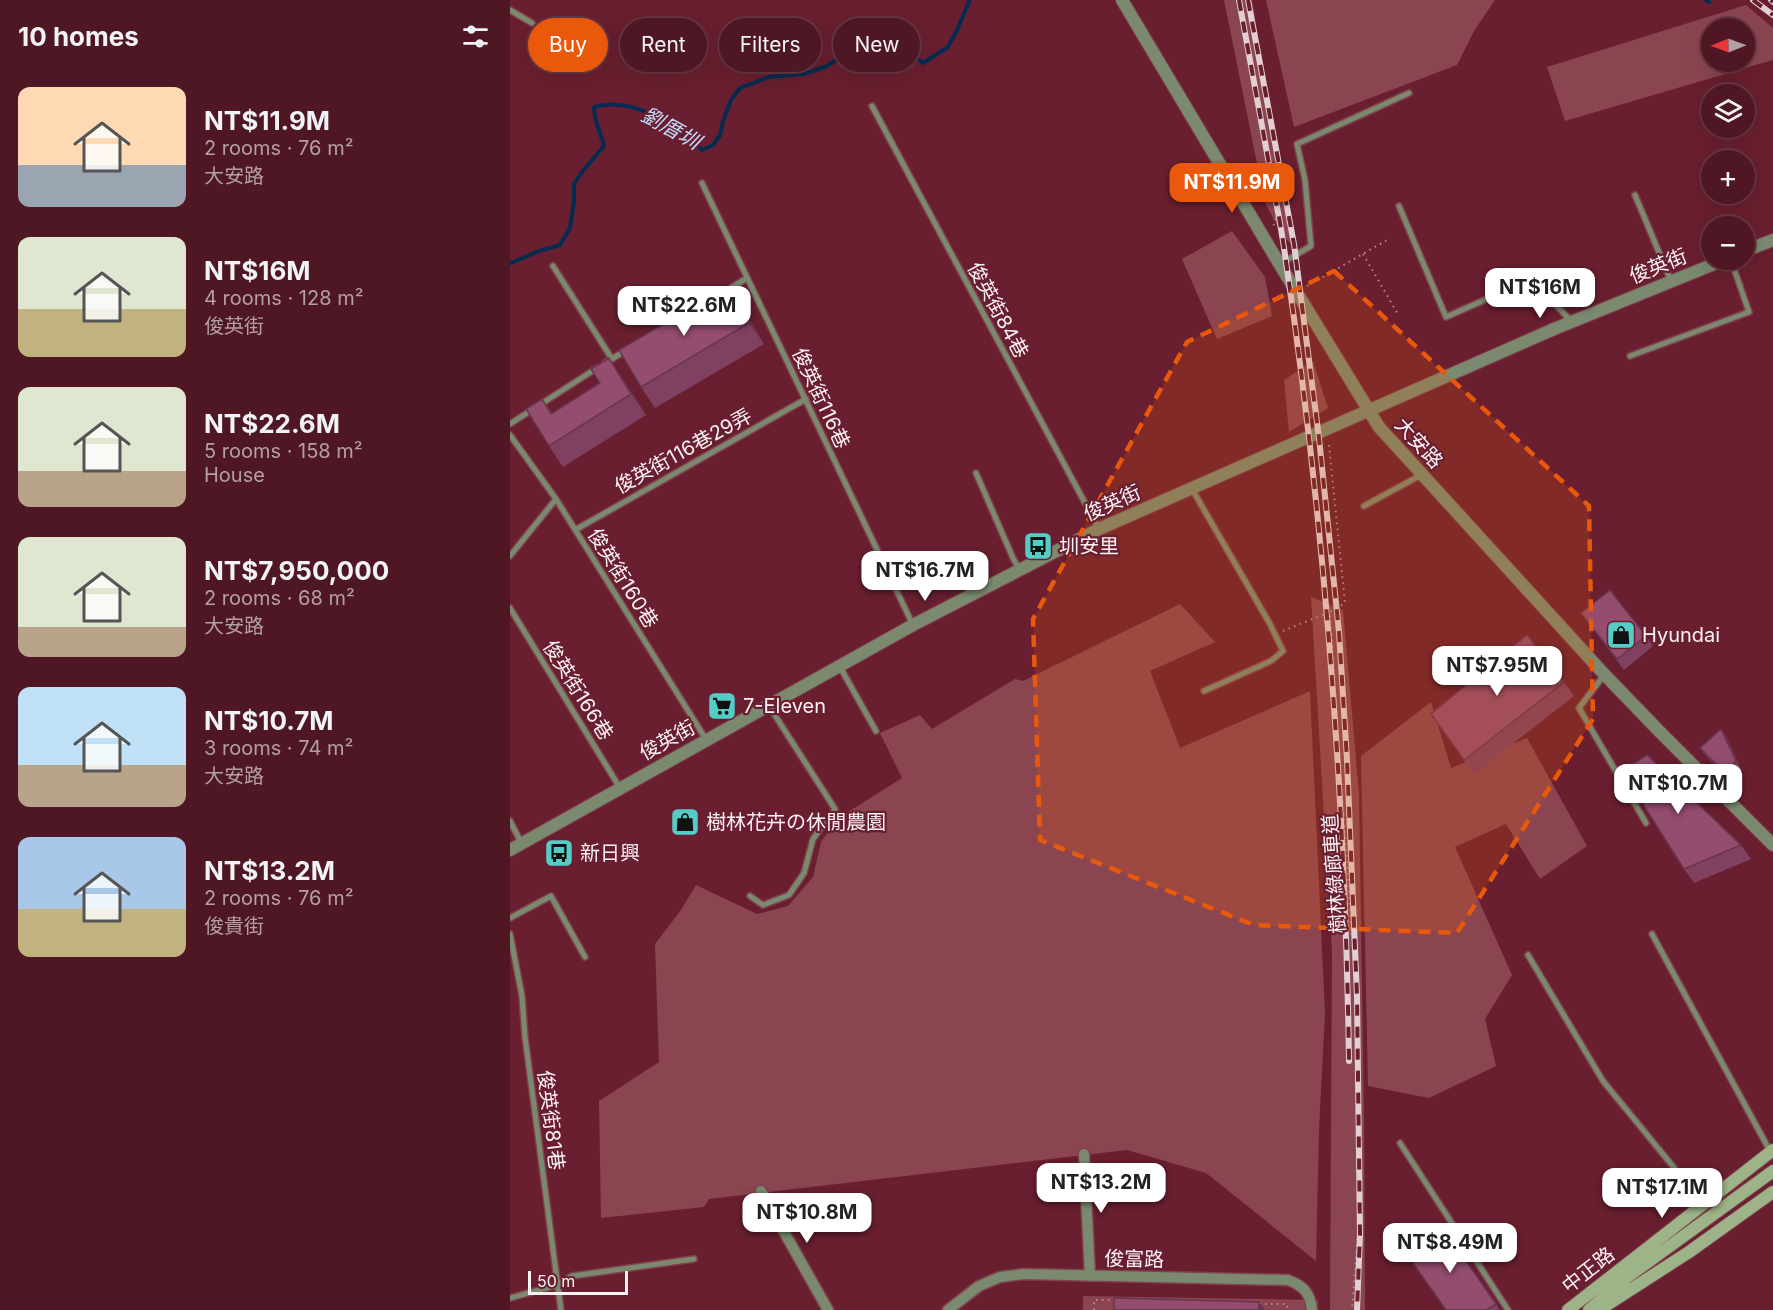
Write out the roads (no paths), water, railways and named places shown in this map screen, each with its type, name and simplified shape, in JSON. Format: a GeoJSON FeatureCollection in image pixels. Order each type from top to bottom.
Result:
{"type":"FeatureCollection","features":[{"type":"Feature","properties":{"kind":"main road","name":"中正路"},"geometry":{"type":"LineString","coordinates":[[1570,1310],[1772,1151]]}},
{"type":"Feature","properties":{"kind":"main road"},"geometry":{"type":"LineString","coordinates":[[1589,1310],[1626,1278],[1773,1171]]}},
{"type":"Feature","properties":{"kind":"main road","name":"中正路"},"geometry":{"type":"LineString","coordinates":[[1599,1310],[1689,1252],[1773,1192]]}},
{"type":"Feature","properties":{"kind":"main road"},"geometry":{"type":"LineString","coordinates":[[1570,1310],[1626,1278]]}},
{"type":"Feature","properties":{"kind":"street","name":"大安路"},"geometry":{"type":"LineString","coordinates":[[1122,0],[1379,427],[1604,674],[1773,845]]}},
{"type":"Feature","properties":{"kind":"street"},"geometry":{"type":"LineString","coordinates":[[1755,247],[1773,240]]}},
{"type":"Feature","properties":{"kind":"street","name":"俊英街"},"geometry":{"type":"LineString","coordinates":[[510,850],[1019,569],[1099,530],[1369,411],[1572,322],[1701,269]]}},
{"type":"Feature","properties":{"kind":"street"},"geometry":{"type":"LineString","coordinates":[[1084,1154],[1090,1276]]}},
{"type":"Feature","properties":{"kind":"street"},"geometry":{"type":"LineString","coordinates":[[761,1191],[828,1310]]}},
{"type":"Feature","properties":{"kind":"street","name":"俊富路"},"geometry":{"type":"LineString","coordinates":[[948,1310],[979,1286],[1000,1277],[1024,1274],[1288,1280],[1301,1285],[1310,1297],[1312,1310]]}},
{"type":"Feature","properties":{"kind":"lane"},"geometry":{"type":"LineString","coordinates":[[510,10],[528,21]]}},
{"type":"Feature","properties":{"kind":"lane"},"geometry":{"type":"LineString","coordinates":[[1280,265],[1311,246],[1305,180],[1297,144],[1409,93]]}},
{"type":"Feature","properties":{"kind":"lane","name":"俊英街84巷"},"geometry":{"type":"LineString","coordinates":[[872,105],[1099,530]]}},
{"type":"Feature","properties":{"kind":"lane","name":"俊英街116巷"},"geometry":{"type":"LineString","coordinates":[[702,183],[913,626]]}},
{"type":"Feature","properties":{"kind":"lane"},"geometry":{"type":"LineString","coordinates":[[1635,195],[1671,281]]}},
{"type":"Feature","properties":{"kind":"lane"},"geometry":{"type":"LineString","coordinates":[[1399,206],[1446,317],[1532,279],[1572,322]]}},
{"type":"Feature","properties":{"kind":"lane"},"geometry":{"type":"LineString","coordinates":[[553,266],[612,359]]}},
{"type":"Feature","properties":{"kind":"lane"},"geometry":{"type":"LineString","coordinates":[[1630,356],[1749,312],[1734,270]]}},
{"type":"Feature","properties":{"kind":"lane"},"geometry":{"type":"LineString","coordinates":[[718,296],[747,278]]}},
{"type":"Feature","properties":{"kind":"lane"},"geometry":{"type":"LineString","coordinates":[[510,424],[631,347]]}},
{"type":"Feature","properties":{"kind":"lane","name":"俊英街116巷29弄"},"geometry":{"type":"LineString","coordinates":[[575,530],[806,399]]}},
{"type":"Feature","properties":{"kind":"lane","name":"俊英街160巷"},"geometry":{"type":"LineString","coordinates":[[510,435],[556,499],[707,741]]}},
{"type":"Feature","properties":{"kind":"lane"},"geometry":{"type":"LineString","coordinates":[[976,473],[1019,569]]}},
{"type":"Feature","properties":{"kind":"lane"},"geometry":{"type":"LineString","coordinates":[[1364,506],[1422,475]]}},
{"type":"Feature","properties":{"kind":"lane"},"geometry":{"type":"LineString","coordinates":[[1192,489],[1283,651],[1271,661],[1204,691]]}},
{"type":"Feature","properties":{"kind":"lane"},"geometry":{"type":"LineString","coordinates":[[510,556],[556,499]]}},
{"type":"Feature","properties":{"kind":"lane","name":"俊英街166巷"},"geometry":{"type":"LineString","coordinates":[[510,608],[620,788]]}},
{"type":"Feature","properties":{"kind":"lane"},"geometry":{"type":"LineString","coordinates":[[840,666],[876,731]]}},
{"type":"Feature","properties":{"kind":"lane"},"geometry":{"type":"LineString","coordinates":[[1604,674],[1579,708],[1646,823]]}},
{"type":"Feature","properties":{"kind":"lane"},"geometry":{"type":"LineString","coordinates":[[750,896],[763,905],[789,895],[804,873],[813,839],[835,809],[769,706]]}},
{"type":"Feature","properties":{"kind":"lane"},"geometry":{"type":"LineString","coordinates":[[510,821],[522,844]]}},
{"type":"Feature","properties":{"kind":"lane"},"geometry":{"type":"LineString","coordinates":[[510,918],[550,896],[585,957]]}},
{"type":"Feature","properties":{"kind":"lane","name":"俊英街81巷"},"geometry":{"type":"LineString","coordinates":[[510,934],[522,996],[525,1037],[561,1310]]}},
{"type":"Feature","properties":{"kind":"lane"},"geometry":{"type":"LineString","coordinates":[[1652,934],[1772,1151]]}},
{"type":"Feature","properties":{"kind":"lane"},"geometry":{"type":"LineString","coordinates":[[1528,955],[1603,1081],[1704,1205]]}},
{"type":"Feature","properties":{"kind":"lane"},"geometry":{"type":"LineString","coordinates":[[1400,1143],[1508,1310]]}},
{"type":"Feature","properties":{"kind":"lane"},"geometry":{"type":"LineString","coordinates":[[510,1298],[557,1285],[572,1276],[694,1259]]}},
{"type":"Feature","properties":{"kind":"waterway","name":"劉厝圳"},"geometry":{"type":"LineString","coordinates":[[510,262],[560,245],[570,228],[574,184],[604,146],[594,107],[623,105],[638,109],[666,122],[702,150],[713,145],[720,135],[731,100],[740,88],[769,77],[804,74],[827,66],[857,44],[876,36],[903,46],[923,63],[948,47],[970,0]]}},
{"type":"Feature","properties":{"kind":"railway"},"geometry":{"type":"LineString","coordinates":[[1239,0],[1284,248],[1321,552],[1343,857],[1349,1061]]}},
{"type":"Feature","properties":{"kind":"railway"},"geometry":{"type":"LineString","coordinates":[[1248,0],[1294,244],[1319,438],[1339,632],[1357,996],[1360,1234],[1357,1310]]}},
{"type":"Feature","properties":{"kind":"railway"},"geometry":{"type":"LineString","coordinates":[[1753,0],[1773,15]]}},
{"type":"Feature","properties":{"kind":"place","name":"圳安里"},"geometry":{"type":"Point","coordinates":[1038,546]}},
{"type":"Feature","properties":{"kind":"place","name":"Hyundai"},"geometry":{"type":"Point","coordinates":[1621,635]}},
{"type":"Feature","properties":{"kind":"place","name":"7-Eleven"},"geometry":{"type":"Point","coordinates":[722,706]}},
{"type":"Feature","properties":{"kind":"place","name":"樹林花卉の休閒農園"},"geometry":{"type":"Point","coordinates":[685,822]}},
{"type":"Feature","properties":{"kind":"place","name":"新日興"},"geometry":{"type":"Point","coordinates":[559,853]}}]}
